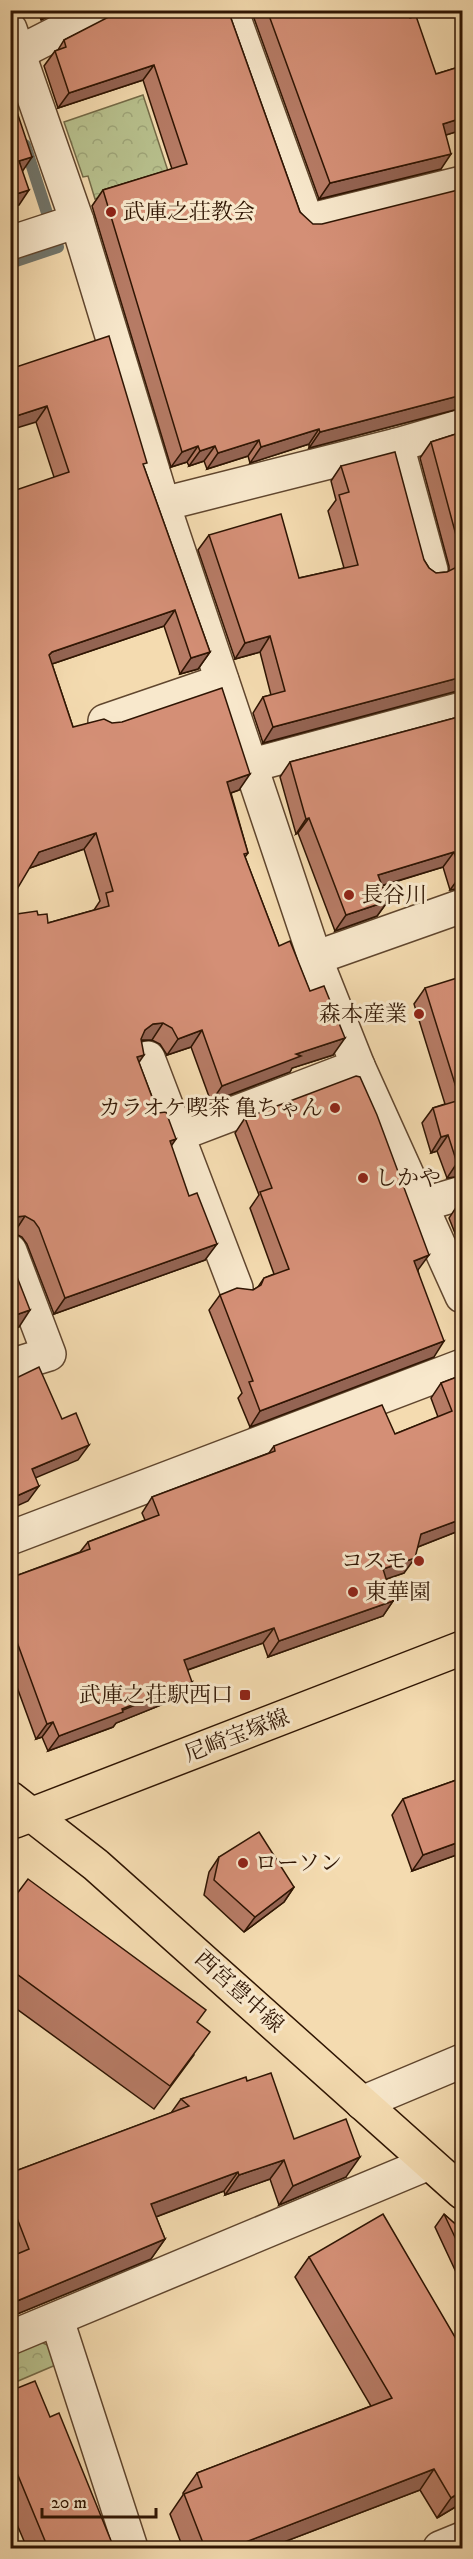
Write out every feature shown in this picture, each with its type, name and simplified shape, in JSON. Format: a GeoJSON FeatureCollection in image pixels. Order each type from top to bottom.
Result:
{"type":"FeatureCollection","features":[{"type":"Feature","properties":{"kind":"main road","name":"尼崎宝塚線"},"geometry":{"type":"LineString","coordinates":[[18,1812],[462,1648]]}},
{"type":"Feature","properties":{"kind":"main road","name":"西宮豊中線"},"geometry":{"type":"LineString","coordinates":[[18,1812],[96,1864],[462,2192]]}},
{"type":"Feature","properties":{"kind":"street"},"geometry":{"type":"LineString","coordinates":[[102,10],[14,40],[60,227],[163,504],[315,958],[358,1066],[462,1296]]}},
{"type":"Feature","properties":{"kind":"street"},"geometry":{"type":"LineString","coordinates":[[231,10],[307,221],[462,183]]}},
{"type":"Feature","properties":{"kind":"street"},"geometry":{"type":"LineString","coordinates":[[10,243],[60,227]]}},
{"type":"Feature","properties":{"kind":"street"},"geometry":{"type":"LineString","coordinates":[[163,504],[397,445],[462,426]]}},
{"type":"Feature","properties":{"kind":"street"},"geometry":{"type":"LineString","coordinates":[[397,445],[431,570]]}},
{"type":"Feature","properties":{"kind":"street"},"geometry":{"type":"LineString","coordinates":[[105,721],[222,681]]}},
{"type":"Feature","properties":{"kind":"street"},"geometry":{"type":"LineString","coordinates":[[252,765],[462,710]]}},
{"type":"Feature","properties":{"kind":"street"},"geometry":{"type":"LineString","coordinates":[[315,958],[462,906]]}},
{"type":"Feature","properties":{"kind":"street"},"geometry":{"type":"LineString","coordinates":[[148,1058],[236,1288]]}},
{"type":"Feature","properties":{"kind":"street"},"geometry":{"type":"LineString","coordinates":[[177,1135],[358,1066]]}},
{"type":"Feature","properties":{"kind":"street"},"geometry":{"type":"LineString","coordinates":[[421,1205],[462,1193]]}},
{"type":"Feature","properties":{"kind":"street"},"geometry":{"type":"LineString","coordinates":[[10,1251],[49,1354],[10,1366]]}},
{"type":"Feature","properties":{"kind":"street"},"geometry":{"type":"LineString","coordinates":[[10,1538],[462,1366]]}},
{"type":"Feature","properties":{"kind":"street"},"geometry":{"type":"LineString","coordinates":[[362,2103],[462,2061]]}},
{"type":"Feature","properties":{"kind":"street"},"geometry":{"type":"LineString","coordinates":[[10,2338],[429,2163]]}},
{"type":"Feature","properties":{"kind":"street"},"geometry":{"type":"LineString","coordinates":[[57,2320],[131,2548]]}},
{"type":"Feature","properties":{"kind":"street"},"geometry":{"type":"LineString","coordinates":[[440,2548],[462,2539]]}},
{"type":"Feature","properties":{"kind":"green space"},"geometry":{"type":"Polygon","coordinates":[[[143,95],[169,174],[95,199],[88,176],[83,177],[64,122],[143,95]]]}},
{"type":"Feature","properties":{"kind":"green space"},"geometry":{"type":"Polygon","coordinates":[[[36,2340],[52,2347],[58,2364],[11,2384],[11,2351],[36,2340]]]}},
{"type":"Feature","properties":{"kind":"building"},"geometry":{"type":"Polygon","coordinates":[[[122,10],[228,10],[300,212],[313,224],[322,224],[462,189],[462,395],[320,432],[319,429],[261,447],[259,440],[218,453],[215,446],[200,451],[198,446],[182,452],[103,190],[187,164],[154,65],[69,93],[55,51],[66,47],[64,40],[122,10]]]}},
{"type":"Feature","properties":{"kind":"building"},"geometry":{"type":"Polygon","coordinates":[[[267,10],[407,10],[410,18],[416,16],[436,74],[462,66],[462,118],[443,124],[451,154],[330,183],[267,10]]]}},
{"type":"Feature","properties":{"kind":"building"},"geometry":{"type":"Polygon","coordinates":[[[10,91],[32,157],[19,161],[29,190],[10,196],[10,91]]]}},
{"type":"Feature","properties":{"kind":"building"},"geometry":{"type":"Polygon","coordinates":[[[109,336],[147,463],[143,464],[210,652],[191,658],[175,610],[52,652],[49,655],[73,727],[104,719],[112,723],[122,722],[222,688],[250,774],[227,782],[248,853],[244,854],[279,946],[290,941],[310,991],[324,986],[345,1038],[296,1054],[301,1056],[222,1086],[202,1030],[178,1039],[172,1028],[163,1023],[153,1024],[145,1030],[141,1039],[144,1055],[137,1057],[158,1113],[166,1112],[176,1139],[170,1141],[189,1196],[197,1193],[217,1244],[65,1298],[39,1228],[34,1221],[25,1216],[15,1217],[10,1221],[10,1035],[16,1033],[10,1019],[10,915],[37,911],[38,915],[47,914],[48,923],[109,906],[106,893],[113,891],[96,833],[39,852],[10,901],[10,492],[69,472],[47,406],[10,418],[10,369],[109,336]]]}},
{"type":"Feature","properties":{"kind":"building"},"geometry":{"type":"Polygon","coordinates":[[[462,432],[462,677],[273,727],[263,697],[285,691],[270,636],[245,643],[209,535],[281,514],[299,578],[358,565],[339,495],[349,492],[341,466],[395,452],[424,560],[436,573],[447,572],[455,568],[460,560],[460,550],[431,442],[462,432]]]}},
{"type":"Feature","properties":{"kind":"building"},"geometry":{"type":"Polygon","coordinates":[[[462,716],[462,875],[454,852],[378,875],[388,901],[346,915],[309,818],[306,819],[290,762],[462,716]]]}},
{"type":"Feature","properties":{"kind":"building"},"geometry":{"type":"Polygon","coordinates":[[[457,978],[462,996],[462,1162],[457,1163],[448,1135],[441,1137],[433,1108],[460,1100],[425,988],[457,978]]]}},
{"type":"Feature","properties":{"kind":"building"},"geometry":{"type":"Polygon","coordinates":[[[356,1076],[360,1077],[377,1115],[429,1255],[414,1261],[444,1341],[260,1411],[249,1382],[253,1381],[220,1295],[237,1288],[253,1290],[261,1285],[264,1278],[289,1269],[260,1192],[272,1188],[245,1118],[356,1076]]]}},
{"type":"Feature","properties":{"kind":"building"},"geometry":{"type":"Polygon","coordinates":[[[10,1259],[30,1310],[10,1317],[10,1259]]]}},
{"type":"Feature","properties":{"kind":"building"},"geometry":{"type":"Polygon","coordinates":[[[39,1367],[62,1419],[76,1413],[89,1445],[32,1469],[39,1486],[10,1499],[10,1381],[39,1367]]]}},
{"type":"Feature","properties":{"kind":"building"},"geometry":{"type":"Polygon","coordinates":[[[462,1375],[462,1519],[421,1534],[415,1558],[383,1569],[393,1601],[279,1641],[274,1628],[184,1660],[192,1682],[122,1709],[123,1712],[59,1736],[53,1722],[47,1724],[17,1642],[10,1645],[10,1578],[90,1549],[88,1542],[159,1515],[152,1497],[275,1451],[274,1446],[382,1405],[395,1434],[452,1411],[441,1383],[462,1375]]]}},
{"type":"Feature","properties":{"kind":"building"},"geometry":{"type":"Polygon","coordinates":[[[462,1778],[462,1841],[423,1855],[403,1799],[462,1778]]]}},
{"type":"Feature","properties":{"kind":"building"},"geometry":{"type":"Polygon","coordinates":[[[259,1832],[294,1887],[255,1917],[214,1880],[219,1857],[259,1832]]]}},
{"type":"Feature","properties":{"kind":"building"},"geometry":{"type":"Polygon","coordinates":[[[28,1879],[206,2010],[197,2022],[210,2032],[170,2086],[10,1969],[10,1903],[28,1879]]]}},
{"type":"Feature","properties":{"kind":"building"},"geometry":{"type":"Polygon","coordinates":[[[271,2073],[294,2139],[346,2119],[360,2157],[293,2186],[284,2160],[239,2175],[238,2172],[151,2204],[165,2239],[17,2301],[10,2307],[10,2257],[29,2249],[10,2200],[10,2173],[189,2106],[181,2099],[246,2077],[247,2081],[271,2073]]]}},
{"type":"Feature","properties":{"kind":"building"},"geometry":{"type":"Polygon","coordinates":[[[383,2214],[462,2349],[462,2491],[451,2498],[434,2469],[230,2548],[205,2548],[184,2494],[202,2487],[197,2473],[392,2398],[309,2257],[383,2214]]]}},
{"type":"Feature","properties":{"kind":"building"},"geometry":{"type":"Polygon","coordinates":[[[444,2214],[462,2230],[462,2252],[444,2214]]]}},
{"type":"Feature","properties":{"kind":"building"},"geometry":{"type":"Polygon","coordinates":[[[35,2381],[50,2417],[59,2413],[114,2548],[48,2548],[10,2456],[10,2391],[35,2381]]]}},
{"type":"Feature","properties":{"kind":"waterway"},"geometry":{"type":"LineString","coordinates":[[10,263],[58,247],[25,145]]}},
{"type":"Feature","properties":{"kind":"place","name":"武庫之荘教会"},"geometry":{"type":"Point","coordinates":[111,212]}},
{"type":"Feature","properties":{"kind":"place","name":"長谷川"},"geometry":{"type":"Point","coordinates":[349,895]}},
{"type":"Feature","properties":{"kind":"place","name":"森本産業"},"geometry":{"type":"Point","coordinates":[419,1014]}},
{"type":"Feature","properties":{"kind":"place","name":"カラオケ喫茶 亀ちゃん"},"geometry":{"type":"Point","coordinates":[335,1108]}},
{"type":"Feature","properties":{"kind":"place","name":"しかや"},"geometry":{"type":"Point","coordinates":[363,1178]}},
{"type":"Feature","properties":{"kind":"place","name":"コスモ"},"geometry":{"type":"Point","coordinates":[419,1561]}},
{"type":"Feature","properties":{"kind":"place","name":"東華園"},"geometry":{"type":"Point","coordinates":[353,1592]}},
{"type":"Feature","properties":{"kind":"place","name":"武庫之荘駅西口"},"geometry":{"type":"Point","coordinates":[245,1695]}},
{"type":"Feature","properties":{"kind":"place","name":"ローソン"},"geometry":{"type":"Point","coordinates":[243,1863]}}]}
